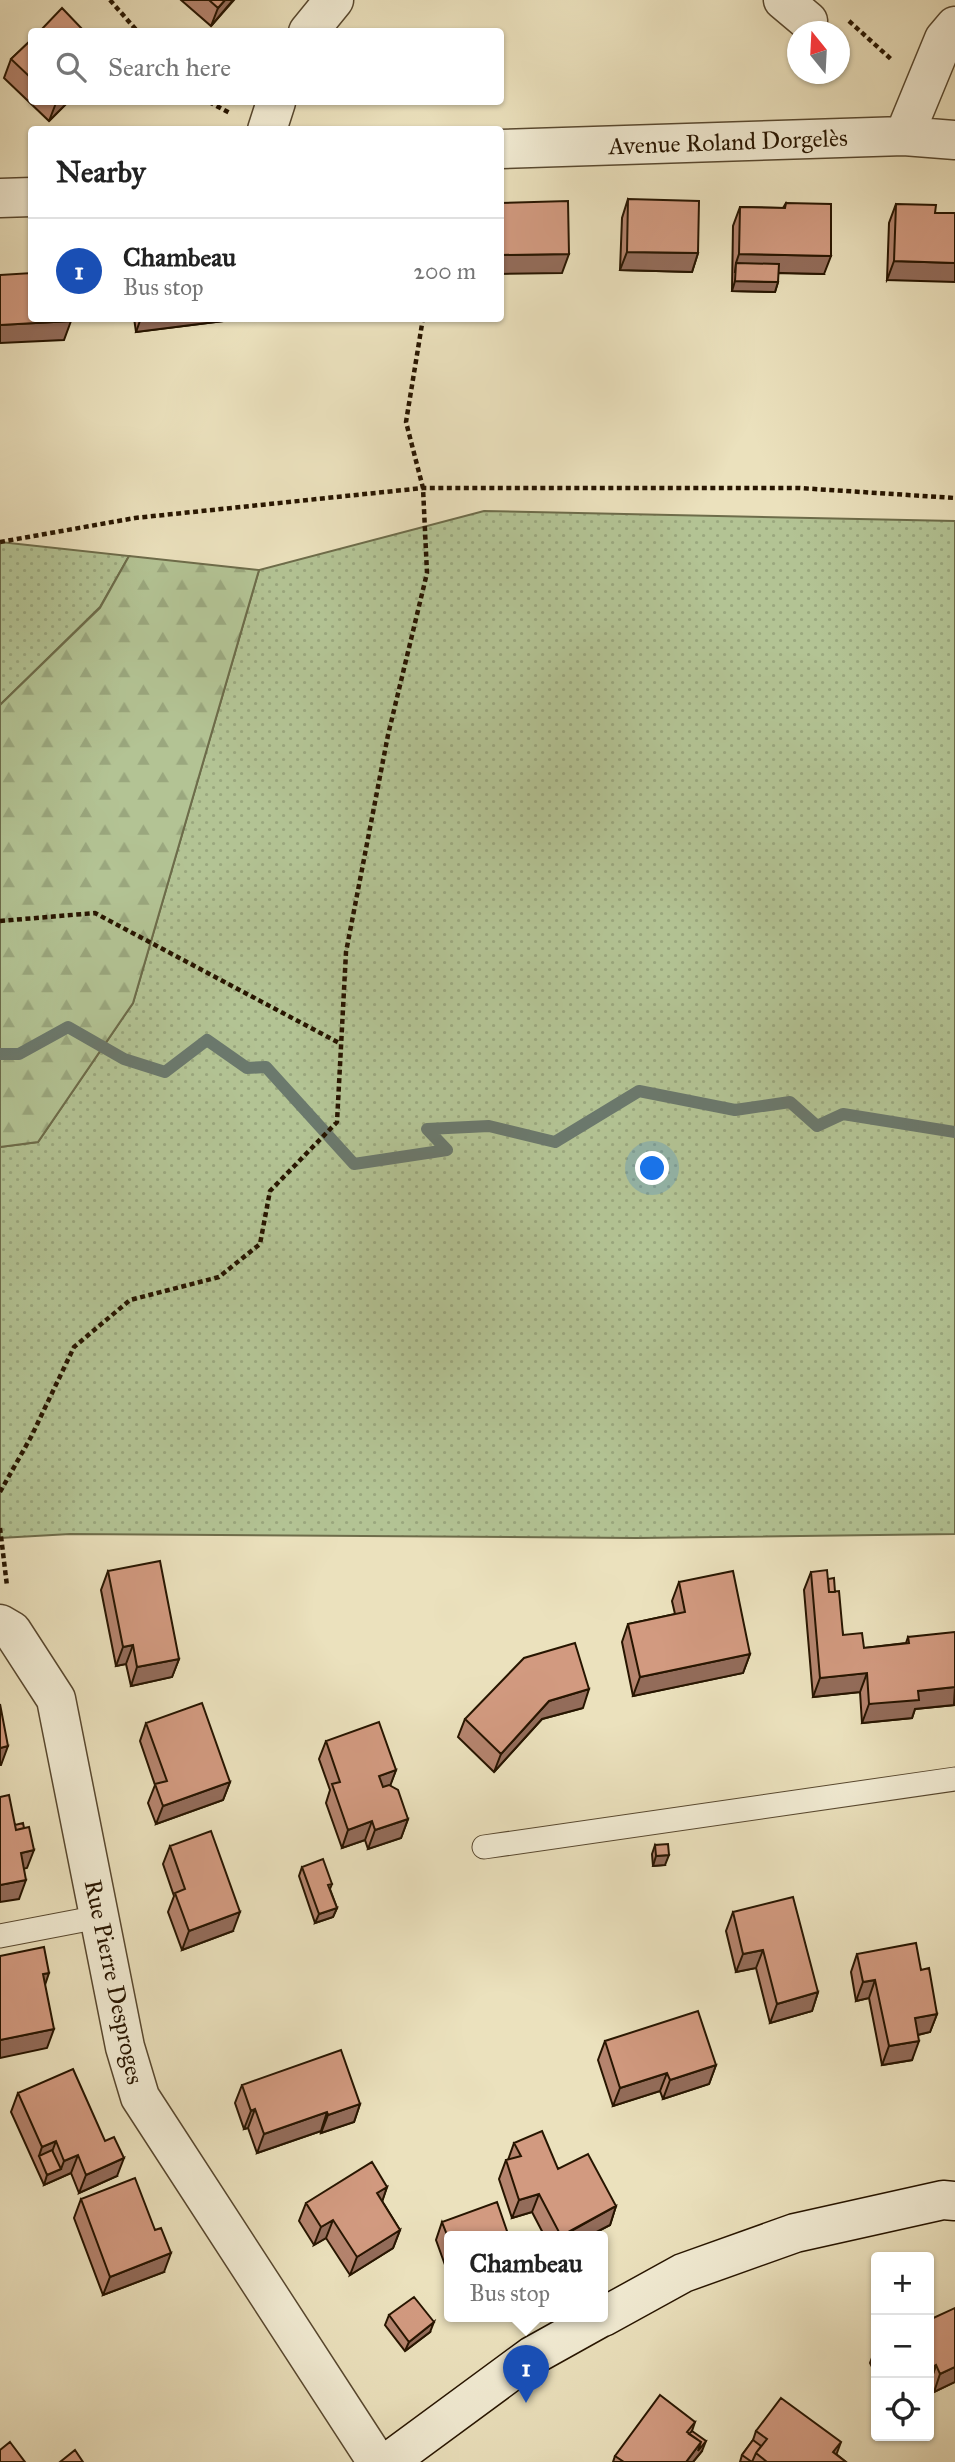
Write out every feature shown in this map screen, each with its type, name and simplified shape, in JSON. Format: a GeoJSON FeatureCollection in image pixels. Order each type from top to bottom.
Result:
{"type":"FeatureCollection","features":[{"type":"Feature","properties":{"kind":"street"},"geometry":{"type":"LineString","coordinates":[[311,28],[334,0]]}},
{"type":"Feature","properties":{"kind":"street"},"geometry":{"type":"LineString","coordinates":[[905,136],[944,39],[955,26]]}},
{"type":"Feature","properties":{"kind":"street"},"geometry":{"type":"LineString","coordinates":[[268,126],[275,105]]}},
{"type":"Feature","properties":{"kind":"street","name":"Avenue Roland Dorgelès"},"geometry":{"type":"LineString","coordinates":[[504,149],[905,136],[955,140]]}},
{"type":"Feature","properties":{"kind":"street"},"geometry":{"type":"LineString","coordinates":[[0,198],[28,197]]}},
{"type":"Feature","properties":{"kind":"street","name":"Rue Pierre Desproges"},"geometry":{"type":"LineString","coordinates":[[6,1627],[56,1699],[125,2047],[140,2097],[377,2462]]}},
{"type":"Feature","properties":{"kind":"street"},"geometry":{"type":"LineString","coordinates":[[608,2314],[682,2273],[795,2233],[943,2200],[955,2201]]}},
{"type":"Feature","properties":{"kind":"street"},"geometry":{"type":"LineString","coordinates":[[388,2462],[532,2356],[594,2322]]}},
{"type":"Feature","properties":{"kind":"lane"},"geometry":{"type":"LineString","coordinates":[[484,1847],[955,1779]]}},
{"type":"Feature","properties":{"kind":"lane"},"geometry":{"type":"LineString","coordinates":[[0,1936],[99,1917]]}},
{"type":"Feature","properties":{"kind":"path"},"geometry":{"type":"LineString","coordinates":[[110,0],[134,28]]}},
{"type":"Feature","properties":{"kind":"path"},"geometry":{"type":"LineString","coordinates":[[796,11],[834,8],[924,89]]}},
{"type":"Feature","properties":{"kind":"path"},"geometry":{"type":"LineString","coordinates":[[0,1492],[31,1437],[74,1347],[130,1300],[219,1277],[260,1244],[270,1191],[337,1122],[346,952],[388,735],[427,573],[423,488],[406,422],[422,322]]}},
{"type":"Feature","properties":{"kind":"path"},"geometry":{"type":"LineString","coordinates":[[0,542],[135,518],[423,488],[799,488],[955,498]]}},
{"type":"Feature","properties":{"kind":"path"},"geometry":{"type":"LineString","coordinates":[[0,921],[95,913],[341,1044]]}},
{"type":"Feature","properties":{"kind":"path"},"geometry":{"type":"LineString","coordinates":[[0,1528],[6,1627]]}},
{"type":"Feature","properties":{"kind":"green space"},"geometry":{"type":"Polygon","coordinates":[[[484,511],[955,521],[955,1534],[636,1538],[70,1534],[0,1538],[0,1147],[38,1142],[133,1003],[259,570],[484,511]]]}},
{"type":"Feature","properties":{"kind":"green space"},"geometry":{"type":"Polygon","coordinates":[[[0,542],[129,556],[100,607],[0,705],[0,542]]]}},
{"type":"Feature","properties":{"kind":"green space"},"geometry":{"type":"Polygon","coordinates":[[[129,556],[259,570],[133,1003],[38,1142],[0,1147],[0,705],[100,608],[129,556]]]}},
{"type":"Feature","properties":{"kind":"building"},"geometry":{"type":"Polygon","coordinates":[[[209,0],[225,0],[218,8],[209,0]]]}},
{"type":"Feature","properties":{"kind":"building"},"geometry":{"type":"Polygon","coordinates":[[[62,8],[81,28],[43,28],[62,8]]]}},
{"type":"Feature","properties":{"kind":"building"},"geometry":{"type":"Polygon","coordinates":[[[28,43],[28,75],[11,59],[28,43]]]}},
{"type":"Feature","properties":{"kind":"building"},"geometry":{"type":"Polygon","coordinates":[[[628,199],[699,201],[698,253],[627,252],[628,199]]]}},
{"type":"Feature","properties":{"kind":"building"},"geometry":{"type":"Polygon","coordinates":[[[568,201],[569,254],[504,255],[504,203],[568,201]]]}},
{"type":"Feature","properties":{"kind":"building"},"geometry":{"type":"Polygon","coordinates":[[[786,203],[831,204],[831,256],[739,254],[740,207],[785,208],[786,203]]]}},
{"type":"Feature","properties":{"kind":"building"},"geometry":{"type":"Polygon","coordinates":[[[896,204],[936,205],[935,213],[955,213],[955,263],[894,261],[896,204]]]}},
{"type":"Feature","properties":{"kind":"building"},"geometry":{"type":"Polygon","coordinates":[[[736,263],[779,264],[778,282],[735,281],[736,263]]]}},
{"type":"Feature","properties":{"kind":"building"},"geometry":{"type":"Polygon","coordinates":[[[28,273],[28,322],[53,322],[0,325],[0,275],[28,273]]]}},
{"type":"Feature","properties":{"kind":"building"},"geometry":{"type":"Polygon","coordinates":[[[160,1561],[179,1659],[137,1667],[133,1645],[123,1647],[108,1571],[160,1561]]]}},
{"type":"Feature","properties":{"kind":"building"},"geometry":{"type":"Polygon","coordinates":[[[827,1570],[829,1592],[839,1591],[843,1635],[862,1633],[864,1648],[909,1643],[908,1637],[955,1632],[955,1687],[918,1691],[919,1700],[869,1704],[867,1673],[820,1678],[811,1572],[827,1570]]]}},
{"type":"Feature","properties":{"kind":"building"},"geometry":{"type":"Polygon","coordinates":[[[733,1571],[750,1654],[640,1677],[628,1624],[685,1612],[679,1582],[733,1571]]]}},
{"type":"Feature","properties":{"kind":"building"},"geometry":{"type":"Polygon","coordinates":[[[834,1578],[835,1592],[829,1592],[828,1579],[834,1578]]]}},
{"type":"Feature","properties":{"kind":"building"},"geometry":{"type":"Polygon","coordinates":[[[575,1643],[589,1689],[549,1701],[501,1754],[465,1719],[524,1658],[575,1643]]]}},
{"type":"Feature","properties":{"kind":"building"},"geometry":{"type":"Polygon","coordinates":[[[202,1703],[230,1782],[163,1806],[155,1784],[167,1781],[146,1723],[202,1703]]]}},
{"type":"Feature","properties":{"kind":"building"},"geometry":{"type":"Polygon","coordinates":[[[0,1704],[8,1746],[0,1748],[0,1704]]]}},
{"type":"Feature","properties":{"kind":"building"},"geometry":{"type":"Polygon","coordinates":[[[379,1722],[396,1770],[379,1776],[383,1787],[389,1785],[398,1790],[408,1819],[375,1830],[372,1821],[348,1830],[332,1784],[340,1782],[326,1741],[379,1722]]]}},
{"type":"Feature","properties":{"kind":"building"},"geometry":{"type":"Polygon","coordinates":[[[9,1795],[16,1830],[29,1827],[34,1850],[21,1853],[26,1880],[0,1885],[0,1797],[9,1795]]]}},
{"type":"Feature","properties":{"kind":"building"},"geometry":{"type":"Polygon","coordinates":[[[23,1823],[24,1828],[16,1830],[15,1825],[23,1823]]]}},
{"type":"Feature","properties":{"kind":"building"},"geometry":{"type":"Polygon","coordinates":[[[211,1831],[240,1912],[189,1931],[175,1893],[185,1889],[170,1846],[211,1831]]]}},
{"type":"Feature","properties":{"kind":"building"},"geometry":{"type":"Polygon","coordinates":[[[668,1844],[669,1855],[656,1856],[655,1845],[668,1844]]]}},
{"type":"Feature","properties":{"kind":"building"},"geometry":{"type":"Polygon","coordinates":[[[323,1859],[332,1884],[328,1885],[337,1908],[319,1914],[302,1867],[323,1859]]]}},
{"type":"Feature","properties":{"kind":"building"},"geometry":{"type":"Polygon","coordinates":[[[793,1897],[818,1992],[777,2004],[763,1950],[743,1954],[733,1912],[793,1897]]]}},
{"type":"Feature","properties":{"kind":"building"},"geometry":{"type":"Polygon","coordinates":[[[916,1943],[921,1970],[929,1968],[937,2014],[915,2018],[919,2041],[889,2046],[875,1980],[863,1982],[857,1954],[916,1943]]]}},
{"type":"Feature","properties":{"kind":"building"},"geometry":{"type":"Polygon","coordinates":[[[44,1947],[49,1973],[43,1974],[54,2029],[0,2040],[0,1956],[44,1947]]]}},
{"type":"Feature","properties":{"kind":"building"},"geometry":{"type":"Polygon","coordinates":[[[698,2011],[716,2065],[670,2080],[667,2073],[620,2088],[605,2041],[698,2011]]]}},
{"type":"Feature","properties":{"kind":"building"},"geometry":{"type":"Polygon","coordinates":[[[341,2050],[360,2104],[328,2115],[327,2112],[264,2134],[255,2109],[251,2111],[242,2085],[341,2050]]]}},
{"type":"Feature","properties":{"kind":"building"},"geometry":{"type":"Polygon","coordinates":[[[73,2069],[105,2141],[114,2137],[124,2158],[86,2175],[78,2155],[64,2161],[56,2141],[42,2147],[18,2093],[73,2069]]]}},
{"type":"Feature","properties":{"kind":"building"},"geometry":{"type":"Polygon","coordinates":[[[542,2131],[558,2169],[588,2154],[616,2206],[570,2231],[558,2231],[539,2194],[519,2200],[506,2160],[521,2156],[514,2143],[542,2131]]]}},
{"type":"Feature","properties":{"kind":"building"},"geometry":{"type":"Polygon","coordinates":[[[52,2150],[61,2169],[47,2175],[39,2156],[52,2150]]]}},
{"type":"Feature","properties":{"kind":"building"},"geometry":{"type":"Polygon","coordinates":[[[372,2162],[387,2187],[377,2193],[400,2230],[357,2257],[333,2220],[321,2227],[306,2203],[372,2162]]]}},
{"type":"Feature","properties":{"kind":"building"},"geometry":{"type":"Polygon","coordinates":[[[135,2178],[155,2230],[161,2228],[171,2253],[110,2277],[81,2199],[135,2178]]]}},
{"type":"Feature","properties":{"kind":"building"},"geometry":{"type":"Polygon","coordinates":[[[497,2202],[507,2231],[446,2231],[442,2222],[497,2202]]]}},
{"type":"Feature","properties":{"kind":"building"},"geometry":{"type":"Polygon","coordinates":[[[414,2297],[434,2322],[409,2342],[389,2315],[414,2297]]]}},
{"type":"Feature","properties":{"kind":"building"},"geometry":{"type":"Polygon","coordinates":[[[955,2308],[955,2367],[940,2374],[936,2365],[934,2366],[934,2318],[955,2308]]]}},
{"type":"Feature","properties":{"kind":"building"},"geometry":{"type":"Polygon","coordinates":[[[660,2395],[695,2422],[687,2432],[701,2442],[686,2462],[624,2462],[615,2456],[660,2395]]]}},
{"type":"Feature","properties":{"kind":"building"},"geometry":{"type":"Polygon","coordinates":[[[781,2398],[841,2442],[833,2452],[846,2462],[767,2462],[756,2453],[767,2439],[756,2431],[781,2398]]]}},
{"type":"Feature","properties":{"kind":"building"},"geometry":{"type":"Polygon","coordinates":[[[692,2431],[706,2441],[698,2451],[701,2442],[689,2434],[692,2431]]]}},
{"type":"Feature","properties":{"kind":"building"},"geometry":{"type":"Polygon","coordinates":[[[753,2440],[761,2446],[752,2462],[742,2455],[753,2440]]]}},
{"type":"Feature","properties":{"kind":"building"},"geometry":{"type":"Polygon","coordinates":[[[10,2442],[25,2462],[0,2462],[0,2450],[10,2442]]]}},
{"type":"Feature","properties":{"kind":"building"},"geometry":{"type":"Polygon","coordinates":[[[75,2450],[83,2462],[60,2462],[75,2450]]]}},
{"type":"Feature","properties":{"kind":"waterway"},"geometry":{"type":"LineString","coordinates":[[0,1054],[19,1054],[68,1027],[124,1059],[165,1072],[207,1040],[247,1068],[266,1067],[354,1164],[447,1150],[427,1129],[489,1126],[555,1142],[639,1091],[735,1110],[790,1102],[817,1126],[843,1114],[955,1132]]}},
{"type":"Feature","properties":{"kind":"place","name":"Chambeau"},"geometry":{"type":"Point","coordinates":[526,2403]}}]}
